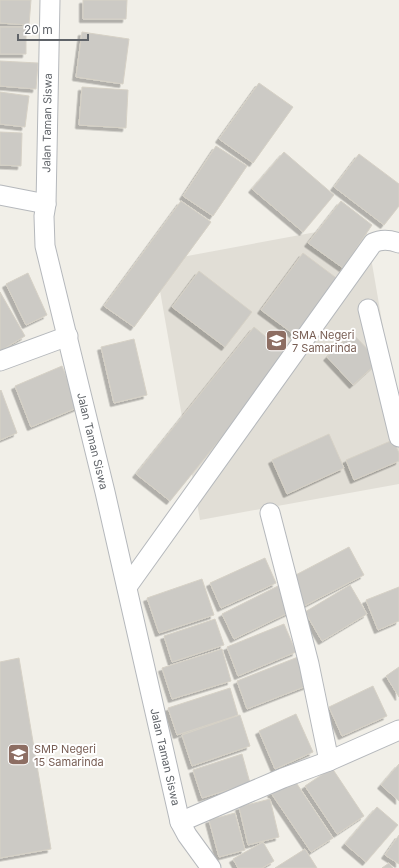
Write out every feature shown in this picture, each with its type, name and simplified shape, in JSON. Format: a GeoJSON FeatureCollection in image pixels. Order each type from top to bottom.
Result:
{"type":"FeatureCollection","features":[{"type":"Feature","properties":{"kind":"street","name":"Jalan Taman Siswa"},"geometry":{"type":"LineString","coordinates":[[50,0],[45,246],[68,336],[127,587],[180,822],[187,835],[211,868]]}},
{"type":"Feature","properties":{"kind":"street"},"geometry":{"type":"LineString","coordinates":[[0,194],[45,210]]}},
{"type":"Feature","properties":{"kind":"street"},"geometry":{"type":"LineString","coordinates":[[127,587],[373,243],[386,240],[399,243]]}},
{"type":"Feature","properties":{"kind":"street"},"geometry":{"type":"LineString","coordinates":[[368,309],[399,437]]}},
{"type":"Feature","properties":{"kind":"street"},"geometry":{"type":"LineString","coordinates":[[0,361],[68,336]]}},
{"type":"Feature","properties":{"kind":"street"},"geometry":{"type":"LineString","coordinates":[[270,513],[309,664],[329,762]]}},
{"type":"Feature","properties":{"kind":"street"},"geometry":{"type":"LineString","coordinates":[[180,822],[283,778],[329,762],[399,730]]}},
{"type":"Feature","properties":{"kind":"shaded area","name":"SMA Negeri 7 Samarinda"},"geometry":{"type":"Polygon","coordinates":[[[365,223],[399,420],[399,484],[200,520],[155,262],[365,223]]]}},
{"type":"Feature","properties":{"kind":"building"},"geometry":{"type":"Polygon","coordinates":[[[0,0],[31,0],[29,25],[0,23],[0,0]]]}},
{"type":"Feature","properties":{"kind":"building"},"geometry":{"type":"Polygon","coordinates":[[[83,0],[127,0],[126,19],[83,19],[83,0]]]}},
{"type":"Feature","properties":{"kind":"building"},"geometry":{"type":"Polygon","coordinates":[[[0,27],[26,27],[26,54],[0,54],[0,27]]]}},
{"type":"Feature","properties":{"kind":"building"},"geometry":{"type":"Polygon","coordinates":[[[82,32],[129,39],[123,84],[76,77],[82,32]]]}},
{"type":"Feature","properties":{"kind":"building"},"geometry":{"type":"Polygon","coordinates":[[[0,61],[38,63],[36,89],[0,86],[0,61]]]}},
{"type":"Feature","properties":{"kind":"building"},"geometry":{"type":"Polygon","coordinates":[[[259,83],[293,107],[253,163],[219,139],[259,83]]]}},
{"type":"Feature","properties":{"kind":"building"},"geometry":{"type":"Polygon","coordinates":[[[82,87],[128,90],[126,128],[79,125],[82,87]]]}},
{"type":"Feature","properties":{"kind":"building"},"geometry":{"type":"Polygon","coordinates":[[[0,92],[29,96],[25,127],[0,124],[0,92]]]}},
{"type":"Feature","properties":{"kind":"building"},"geometry":{"type":"Polygon","coordinates":[[[0,132],[22,133],[21,166],[0,165],[0,132]]]}},
{"type":"Feature","properties":{"kind":"building"},"geometry":{"type":"Polygon","coordinates":[[[216,146],[247,166],[213,216],[183,196],[216,146]]]}},
{"type":"Feature","properties":{"kind":"building"},"geometry":{"type":"Polygon","coordinates":[[[284,152],[334,195],[303,232],[252,189],[284,152]]]}},
{"type":"Feature","properties":{"kind":"building"},"geometry":{"type":"Polygon","coordinates":[[[359,154],[399,184],[399,206],[384,225],[334,187],[359,154]]]}},
{"type":"Feature","properties":{"kind":"building"},"geometry":{"type":"Polygon","coordinates":[[[181,201],[211,222],[134,327],[104,306],[181,201]]]}},
{"type":"Feature","properties":{"kind":"building"},"geometry":{"type":"Polygon","coordinates":[[[341,201],[372,225],[343,268],[308,243],[341,201]]]}},
{"type":"Feature","properties":{"kind":"building"},"geometry":{"type":"Polygon","coordinates":[[[303,253],[339,280],[296,336],[261,310],[303,253]]]}},
{"type":"Feature","properties":{"kind":"building"},"geometry":{"type":"Polygon","coordinates":[[[199,271],[252,312],[225,347],[172,307],[199,271]]]}},
{"type":"Feature","properties":{"kind":"building"},"geometry":{"type":"Polygon","coordinates":[[[28,273],[47,315],[26,325],[6,284],[28,273]]]}},
{"type":"Feature","properties":{"kind":"building"},"geometry":{"type":"Polygon","coordinates":[[[0,292],[25,336],[0,351],[0,292]]]}},
{"type":"Feature","properties":{"kind":"building"},"geometry":{"type":"Polygon","coordinates":[[[254,327],[288,355],[170,501],[136,474],[254,327]]]}},
{"type":"Feature","properties":{"kind":"building"},"geometry":{"type":"Polygon","coordinates":[[[352,333],[379,361],[353,385],[327,357],[352,333]]]}},
{"type":"Feature","properties":{"kind":"building"},"geometry":{"type":"Polygon","coordinates":[[[134,339],[147,395],[114,403],[101,347],[134,339]]]}},
{"type":"Feature","properties":{"kind":"building"},"geometry":{"type":"Polygon","coordinates":[[[62,366],[79,407],[31,427],[15,386],[62,366]]]}},
{"type":"Feature","properties":{"kind":"building"},"geometry":{"type":"Polygon","coordinates":[[[1,390],[17,433],[0,440],[0,391],[1,390]]]}},
{"type":"Feature","properties":{"kind":"building"},"geometry":{"type":"Polygon","coordinates":[[[329,434],[344,468],[287,494],[272,460],[329,434]]]}},
{"type":"Feature","properties":{"kind":"building"},"geometry":{"type":"Polygon","coordinates":[[[393,440],[399,453],[399,461],[354,480],[346,460],[393,440]]]}},
{"type":"Feature","properties":{"kind":"building"},"geometry":{"type":"Polygon","coordinates":[[[349,547],[364,575],[302,607],[288,579],[349,547]]]}},
{"type":"Feature","properties":{"kind":"building"},"geometry":{"type":"Polygon","coordinates":[[[265,558],[276,583],[221,608],[210,583],[265,558]]]}},
{"type":"Feature","properties":{"kind":"building"},"geometry":{"type":"Polygon","coordinates":[[[202,579],[214,615],[159,633],[147,598],[202,579]]]}},
{"type":"Feature","properties":{"kind":"building"},"geometry":{"type":"Polygon","coordinates":[[[350,585],[367,614],[322,641],[305,612],[350,585]]]}},
{"type":"Feature","properties":{"kind":"building"},"geometry":{"type":"Polygon","coordinates":[[[278,586],[290,612],[234,639],[222,614],[278,586]]]}},
{"type":"Feature","properties":{"kind":"building"},"geometry":{"type":"Polygon","coordinates":[[[399,587],[399,621],[378,630],[366,600],[399,587]]]}},
{"type":"Feature","properties":{"kind":"building"},"geometry":{"type":"Polygon","coordinates":[[[215,619],[224,645],[172,662],[164,636],[215,619]]]}},
{"type":"Feature","properties":{"kind":"building"},"geometry":{"type":"Polygon","coordinates":[[[284,624],[296,652],[238,676],[227,647],[284,624]]]}},
{"type":"Feature","properties":{"kind":"building"},"geometry":{"type":"Polygon","coordinates":[[[222,649],[231,681],[172,699],[162,668],[222,649]]]}},
{"type":"Feature","properties":{"kind":"building"},"geometry":{"type":"Polygon","coordinates":[[[298,657],[309,685],[247,709],[237,681],[298,657]]]}},
{"type":"Feature","properties":{"kind":"building","name":"SMP Negeri 15 Samarinda"},"geometry":{"type":"Polygon","coordinates":[[[19,658],[51,849],[0,858],[0,662],[19,658]]]}},
{"type":"Feature","properties":{"kind":"building"},"geometry":{"type":"Polygon","coordinates":[[[399,667],[399,697],[386,676],[399,667]]]}},
{"type":"Feature","properties":{"kind":"building"},"geometry":{"type":"Polygon","coordinates":[[[373,686],[387,716],[342,736],[329,707],[373,686]]]}},
{"type":"Feature","properties":{"kind":"building"},"geometry":{"type":"Polygon","coordinates":[[[230,688],[238,715],[177,735],[168,708],[230,688]]]}},
{"type":"Feature","properties":{"kind":"building"},"geometry":{"type":"Polygon","coordinates":[[[296,714],[313,752],[275,769],[259,731],[296,714]]]}},
{"type":"Feature","properties":{"kind":"building"},"geometry":{"type":"Polygon","coordinates":[[[240,715],[250,746],[192,766],[182,735],[240,715]]]}},
{"type":"Feature","properties":{"kind":"building"},"geometry":{"type":"Polygon","coordinates":[[[242,754],[250,783],[202,798],[193,770],[242,754]]]}},
{"type":"Feature","properties":{"kind":"building"},"geometry":{"type":"Polygon","coordinates":[[[399,764],[399,801],[381,785],[399,764]]]}},
{"type":"Feature","properties":{"kind":"building"},"geometry":{"type":"Polygon","coordinates":[[[332,768],[364,816],[337,834],[305,786],[332,768]]]}},
{"type":"Feature","properties":{"kind":"building"},"geometry":{"type":"Polygon","coordinates":[[[293,778],[333,838],[311,852],[271,793],[293,778]]]}},
{"type":"Feature","properties":{"kind":"building"},"geometry":{"type":"Polygon","coordinates":[[[270,799],[279,837],[248,845],[239,807],[270,799]]]}},
{"type":"Feature","properties":{"kind":"building"},"geometry":{"type":"Polygon","coordinates":[[[377,807],[398,825],[366,862],[345,844],[377,807]]]}},
{"type":"Feature","properties":{"kind":"building"},"geometry":{"type":"Polygon","coordinates":[[[235,813],[245,850],[219,857],[209,820],[235,813]]]}},
{"type":"Feature","properties":{"kind":"building"},"geometry":{"type":"Polygon","coordinates":[[[399,835],[399,864],[385,855],[399,835]]]}},
{"type":"Feature","properties":{"kind":"building"},"geometry":{"type":"Polygon","coordinates":[[[263,842],[274,861],[262,868],[238,868],[233,859],[263,842]]]}},
{"type":"Feature","properties":{"kind":"building"},"geometry":{"type":"Polygon","coordinates":[[[305,849],[317,868],[275,868],[305,849]]]}},
{"type":"Feature","properties":{"kind":"building"},"geometry":{"type":"Polygon","coordinates":[[[389,863],[393,868],[382,868],[389,863]]]}},
{"type":"Feature","properties":{"kind":"place","name":"SMA Negeri 7 Samarinda"},"geometry":{"type":"Point","coordinates":[277,341]}},
{"type":"Feature","properties":{"kind":"place","name":"SMP Negeri 15 Samarinda"},"geometry":{"type":"Point","coordinates":[18,755]}}]}
